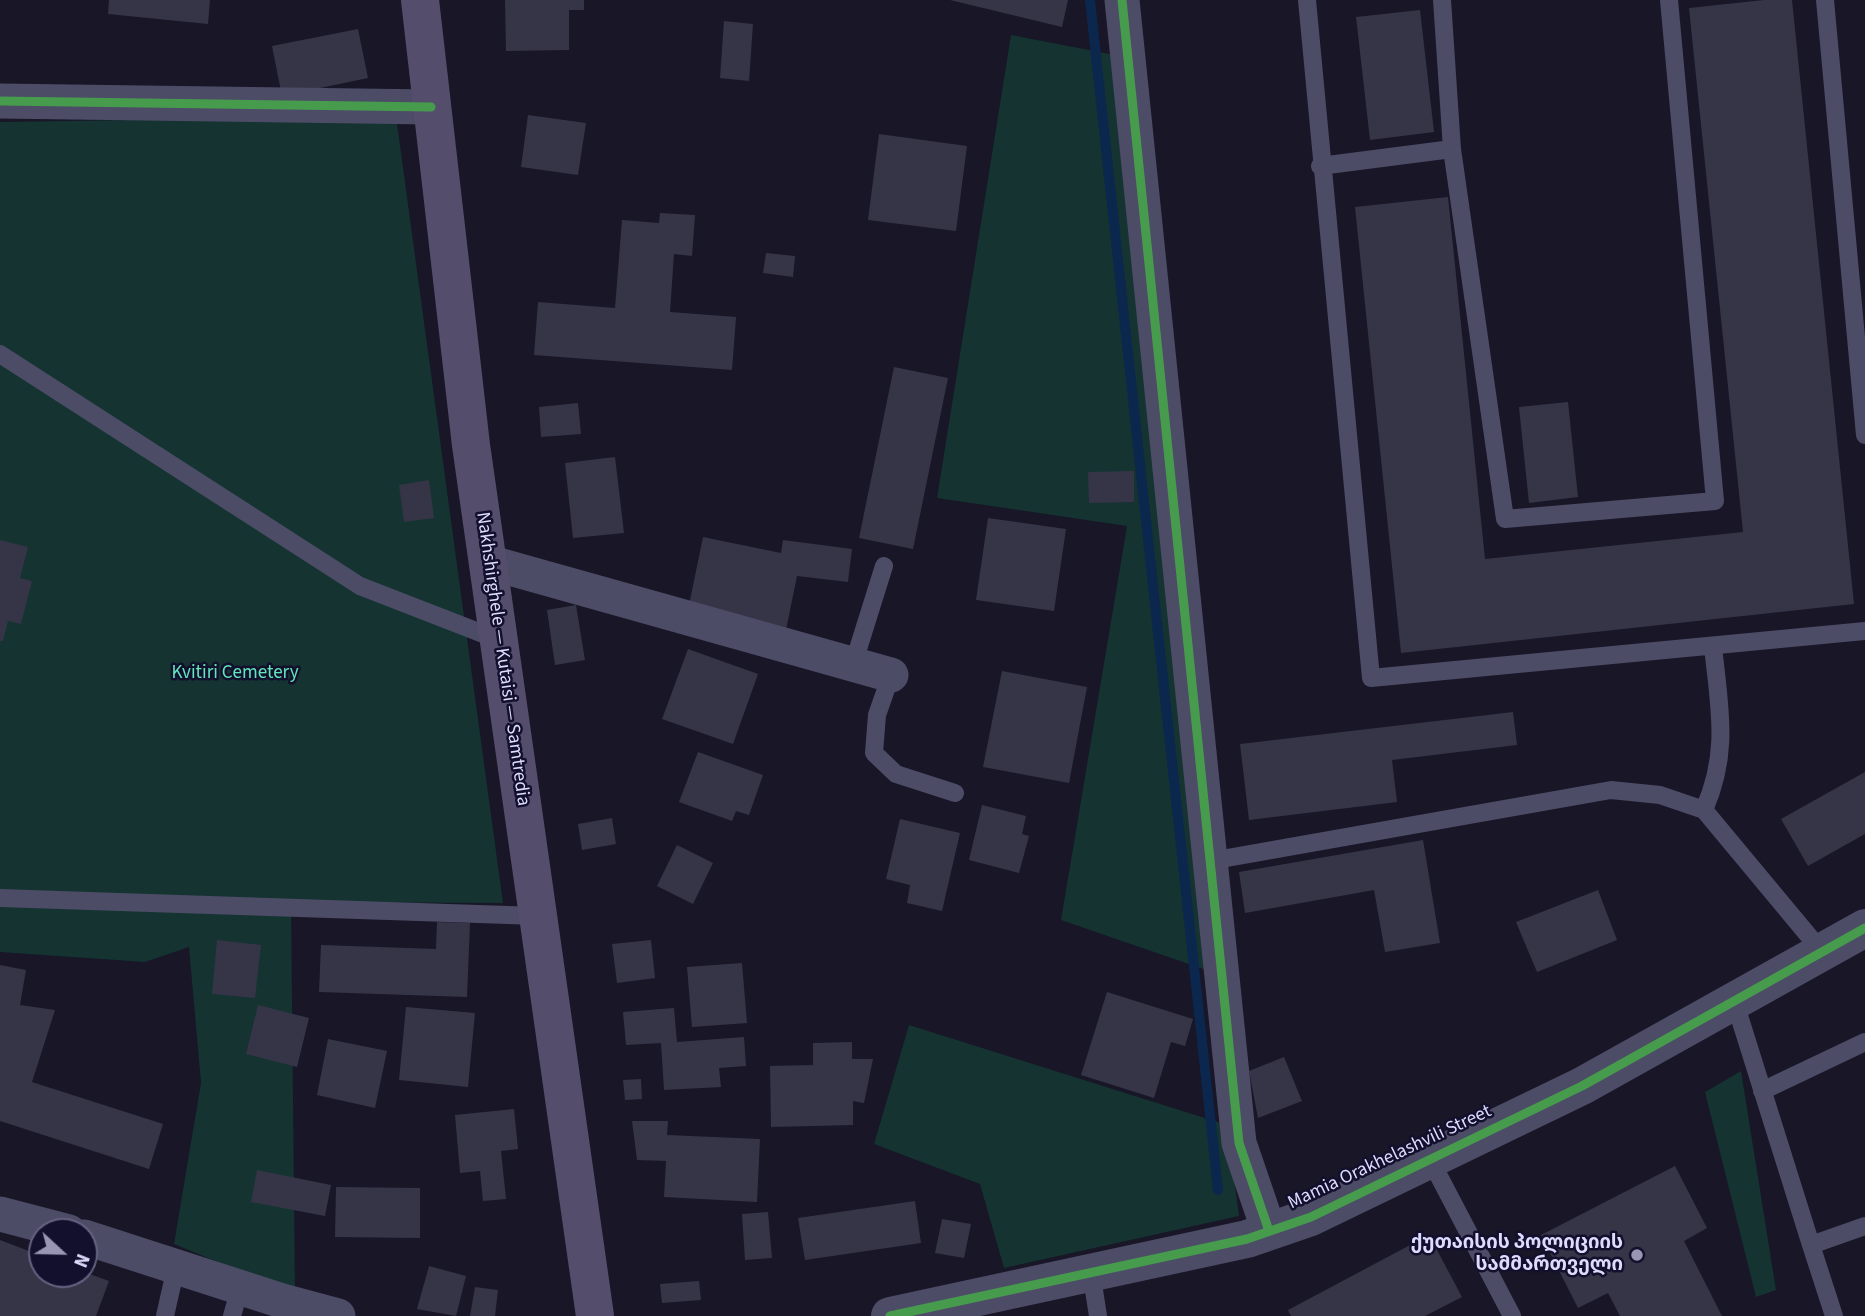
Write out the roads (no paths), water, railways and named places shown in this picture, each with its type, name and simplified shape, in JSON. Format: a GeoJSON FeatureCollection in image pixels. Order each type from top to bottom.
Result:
{"type":"FeatureCollection","features":[{"type":"Feature","properties":{"kind":"main road","name":"Nakhshirghele — Kutaisi — Samtredia"},"geometry":{"type":"LineString","coordinates":[[420,0],[488,562],[595,1316]]}},
{"type":"Feature","properties":{"kind":"street"},"geometry":{"type":"LineString","coordinates":[[1122,0],[1239,1143],[1269,1231]]}},
{"type":"Feature","properties":{"kind":"street"},"geometry":{"type":"LineString","coordinates":[[0,101],[431,107]]}},
{"type":"Feature","properties":{"kind":"street"},"geometry":{"type":"LineString","coordinates":[[488,562],[891,675]]}},
{"type":"Feature","properties":{"kind":"street","name":"Mamia Orakhelashvili Street"},"geometry":{"type":"LineString","coordinates":[[890,1316],[1091,1270],[1247,1239],[1311,1217],[1582,1086],[1735,1003],[1865,928]]}},
{"type":"Feature","properties":{"kind":"street"},"geometry":{"type":"LineString","coordinates":[[0,1214],[28,1221]]}},
{"type":"Feature","properties":{"kind":"street"},"geometry":{"type":"LineString","coordinates":[[98,1242],[176,1267],[236,1302],[338,1316]]}},
{"type":"Feature","properties":{"kind":"lane"},"geometry":{"type":"LineString","coordinates":[[1307,0],[1320,166],[1371,678],[1865,631]]}},
{"type":"Feature","properties":{"kind":"lane"},"geometry":{"type":"LineString","coordinates":[[1442,0],[1452,149],[1505,519],[1715,501],[1670,0]]}},
{"type":"Feature","properties":{"kind":"lane"},"geometry":{"type":"LineString","coordinates":[[1825,0],[1865,435]]}},
{"type":"Feature","properties":{"kind":"lane"},"geometry":{"type":"LineString","coordinates":[[1320,166],[1452,149]]}},
{"type":"Feature","properties":{"kind":"lane"},"geometry":{"type":"LineString","coordinates":[[0,354],[360,586],[499,640]]}},
{"type":"Feature","properties":{"kind":"lane"},"geometry":{"type":"LineString","coordinates":[[853,665],[884,566]]}},
{"type":"Feature","properties":{"kind":"lane"},"geometry":{"type":"LineString","coordinates":[[1704,810],[1720,769],[1722,738],[1713,646]]}},
{"type":"Feature","properties":{"kind":"lane"},"geometry":{"type":"LineString","coordinates":[[891,675],[877,715],[874,753],[896,774],[955,793]]}},
{"type":"Feature","properties":{"kind":"lane"},"geometry":{"type":"LineString","coordinates":[[1210,861],[1611,790],[1660,794],[1704,810],[1823,953]]}},
{"type":"Feature","properties":{"kind":"lane"},"geometry":{"type":"LineString","coordinates":[[0,898],[538,916]]}},
{"type":"Feature","properties":{"kind":"lane"},"geometry":{"type":"LineString","coordinates":[[1735,1003],[1834,1316]]}},
{"type":"Feature","properties":{"kind":"lane"},"geometry":{"type":"LineString","coordinates":[[1762,1091],[1865,1042]]}},
{"type":"Feature","properties":{"kind":"lane"},"geometry":{"type":"LineString","coordinates":[[1431,1161],[1511,1316]]}},
{"type":"Feature","properties":{"kind":"lane"},"geometry":{"type":"LineString","coordinates":[[1811,1245],[1865,1226]]}},
{"type":"Feature","properties":{"kind":"lane"},"geometry":{"type":"LineString","coordinates":[[165,1316],[176,1267]]}},
{"type":"Feature","properties":{"kind":"lane"},"geometry":{"type":"LineString","coordinates":[[1091,1270],[1098,1316]]}},
{"type":"Feature","properties":{"kind":"waterway"},"geometry":{"type":"LineString","coordinates":[[1090,0],[1218,1190]]}},
{"type":"Feature","properties":{"kind":"place","name":"ქუთაისის პოლიციის სამმართველი"},"geometry":{"type":"Point","coordinates":[1637,1255]}},
{"type":"Feature","properties":{"kind":"park label","name":"Kvitiri Cemetery"},"geometry":{"type":"Point","coordinates":[235,674]}}]}
